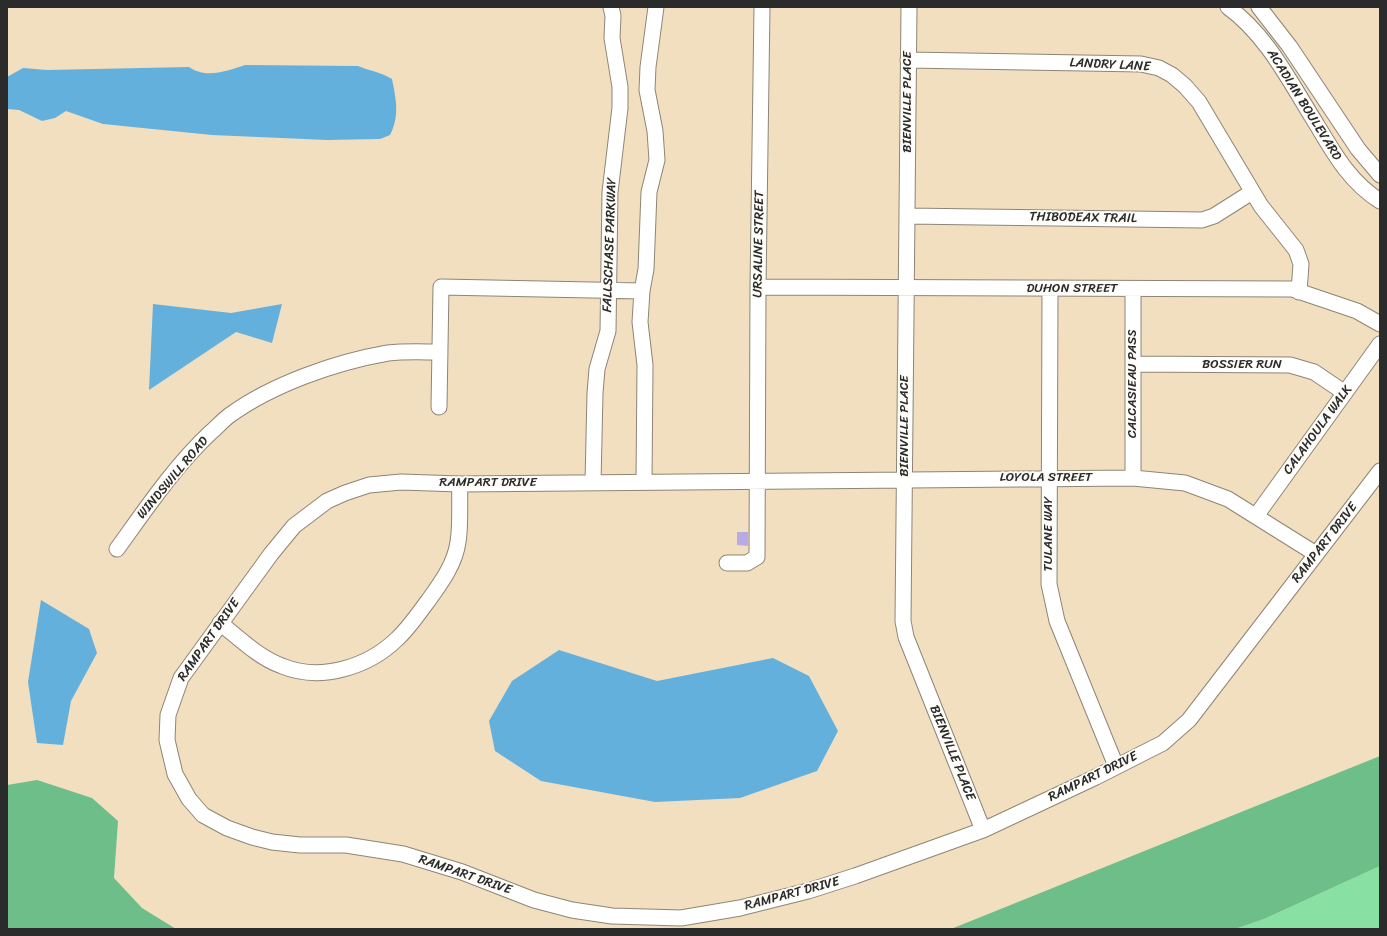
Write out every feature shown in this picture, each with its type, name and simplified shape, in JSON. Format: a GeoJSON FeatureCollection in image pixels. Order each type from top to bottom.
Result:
{"type":"FeatureCollection","features":[{"type":"Feature","properties":{"kind":"street","name":"FALLSCHASE PARKWAY"},"geometry":{"type":"LineString","coordinates":[[593,483],[595,393],[598,368],[608,331],[610,192],[620,94],[612,38],[613,16],[611,7]]}},
{"type":"Feature","properties":{"kind":"street"},"geometry":{"type":"LineString","coordinates":[[644,482],[645,365],[640,322],[642,291],[646,269],[649,192],[657,160],[655,131],[648,90],[648,67],[656,7]]}},
{"type":"Feature","properties":{"kind":"street","name":"URSALINE STREET"},"geometry":{"type":"LineString","coordinates":[[727,562],[747,563],[757,557],[758,287],[762,7]]}},
{"type":"Feature","properties":{"kind":"street","name":"BIENVILLE PLACE"},"geometry":{"type":"LineString","coordinates":[[909,7],[903,621],[906,637],[982,830]]}},
{"type":"Feature","properties":{"kind":"street","name":"ACADIAN BOULEVARD"},"geometry":{"type":"LineString","coordinates":[[1228,7],[1241,16],[1267,45],[1335,158],[1366,192],[1380,201]]}},
{"type":"Feature","properties":{"kind":"street","name":"ACADIAN BOULEVARD"},"geometry":{"type":"LineString","coordinates":[[1259,7],[1290,47],[1358,149],[1380,175]]}},
{"type":"Feature","properties":{"kind":"street","name":"LANDRY LANE"},"geometry":{"type":"LineString","coordinates":[[908,60],[1141,64],[1159,68],[1185,86],[1199,102],[1252,192],[1278,229],[1296,250],[1301,264],[1300,292]]}},
{"type":"Feature","properties":{"kind":"street","name":"THIBODEAX TRAIL"},"geometry":{"type":"LineString","coordinates":[[907,216],[1202,220],[1214,216],[1252,192]]}},
{"type":"Feature","properties":{"kind":"street"},"geometry":{"type":"LineString","coordinates":[[439,407],[441,287],[642,291]]}},
{"type":"Feature","properties":{"kind":"street","name":"DUHON STREET"},"geometry":{"type":"LineString","coordinates":[[758,287],[1292,289],[1357,311],[1380,324]]}},
{"type":"Feature","properties":{"kind":"street","name":"TULANE WAY"},"geometry":{"type":"LineString","coordinates":[[1050,289],[1049,584],[1051,601],[1057,621],[1116,766]]}},
{"type":"Feature","properties":{"kind":"street","name":"CALCASIEAU PASS"},"geometry":{"type":"LineString","coordinates":[[1133,289],[1133,478]]}},
{"type":"Feature","properties":{"kind":"street","name":"CALAHOULA WALK"},"geometry":{"type":"LineString","coordinates":[[1256,516],[1380,344]]}},
{"type":"Feature","properties":{"kind":"street","name":"WINDSWILL ROAD"},"geometry":{"type":"LineString","coordinates":[[117,549],[161,489],[196,447],[230,415],[269,392],[311,374],[354,361],[389,353],[440,352]]}},
{"type":"Feature","properties":{"kind":"street","name":"BOSSIER RUN"},"geometry":{"type":"LineString","coordinates":[[1133,364],[1290,365],[1314,372],[1345,392]]}},
{"type":"Feature","properties":{"kind":"street","name":"RAMPART DRIVE"},"geometry":{"type":"LineString","coordinates":[[758,481],[460,484],[401,482],[369,485],[327,501],[294,526],[220,623],[182,678],[168,715],[166,740],[175,774],[189,799],[203,815],[227,828],[252,837],[300,845],[346,845],[403,854],[432,862],[534,900],[588,913],[619,917],[681,918],[740,908],[808,891],[855,876],[982,830],[1096,777],[1163,743],[1189,720],[1380,471]]}},
{"type":"Feature","properties":{"kind":"street","name":"LOYOLA STREET"},"geometry":{"type":"LineString","coordinates":[[758,481],[1133,478],[1185,483],[1228,499],[1316,554]]}},
{"type":"Feature","properties":{"kind":"street"},"geometry":{"type":"LineString","coordinates":[[220,623],[263,656],[282,666],[302,672],[328,673],[355,666],[382,652],[407,628],[442,582],[450,567],[458,542],[460,484]]}},
{"type":"Feature","properties":{"kind":"green space"},"geometry":{"type":"Polygon","coordinates":[[[1380,756],[1380,866],[1264,919],[1235,929],[951,929],[1380,756]]]}},
{"type":"Feature","properties":{"kind":"green space"},"geometry":{"type":"Polygon","coordinates":[[[37,780],[92,798],[118,821],[114,878],[142,908],[176,929],[7,929],[7,785],[37,780]]]}},
{"type":"Feature","properties":{"kind":"green space"},"geometry":{"type":"Polygon","coordinates":[[[1380,866],[1380,929],[1235,929],[1264,919],[1380,866]]]}},
{"type":"Feature","properties":{"kind":"water"},"geometry":{"type":"Polygon","coordinates":[[[245,65],[358,66],[380,73],[392,79],[395,94],[396,114],[390,135],[380,139],[327,140],[212,135],[103,124],[66,111],[55,118],[42,121],[19,110],[7,109],[7,77],[23,68],[47,70],[189,67],[202,73],[217,73],[245,65]]]}},
{"type":"Feature","properties":{"kind":"water"},"geometry":{"type":"Polygon","coordinates":[[[153,304],[231,313],[282,304],[272,343],[236,332],[149,390],[153,304]]]}},
{"type":"Feature","properties":{"kind":"water"},"geometry":{"type":"Polygon","coordinates":[[[41,600],[89,629],[97,653],[71,701],[63,745],[37,743],[28,682],[41,600]]]}},
{"type":"Feature","properties":{"kind":"water"},"geometry":{"type":"Polygon","coordinates":[[[559,650],[657,681],[773,658],[809,676],[838,731],[817,771],[740,798],[655,802],[541,781],[495,751],[489,721],[512,681],[559,650]]]}},
{"type":"Feature","properties":{"kind":"building"},"geometry":{"type":"Polygon","coordinates":[[[737,532],[748,532],[748,546],[737,545],[737,532]]]}}]}
